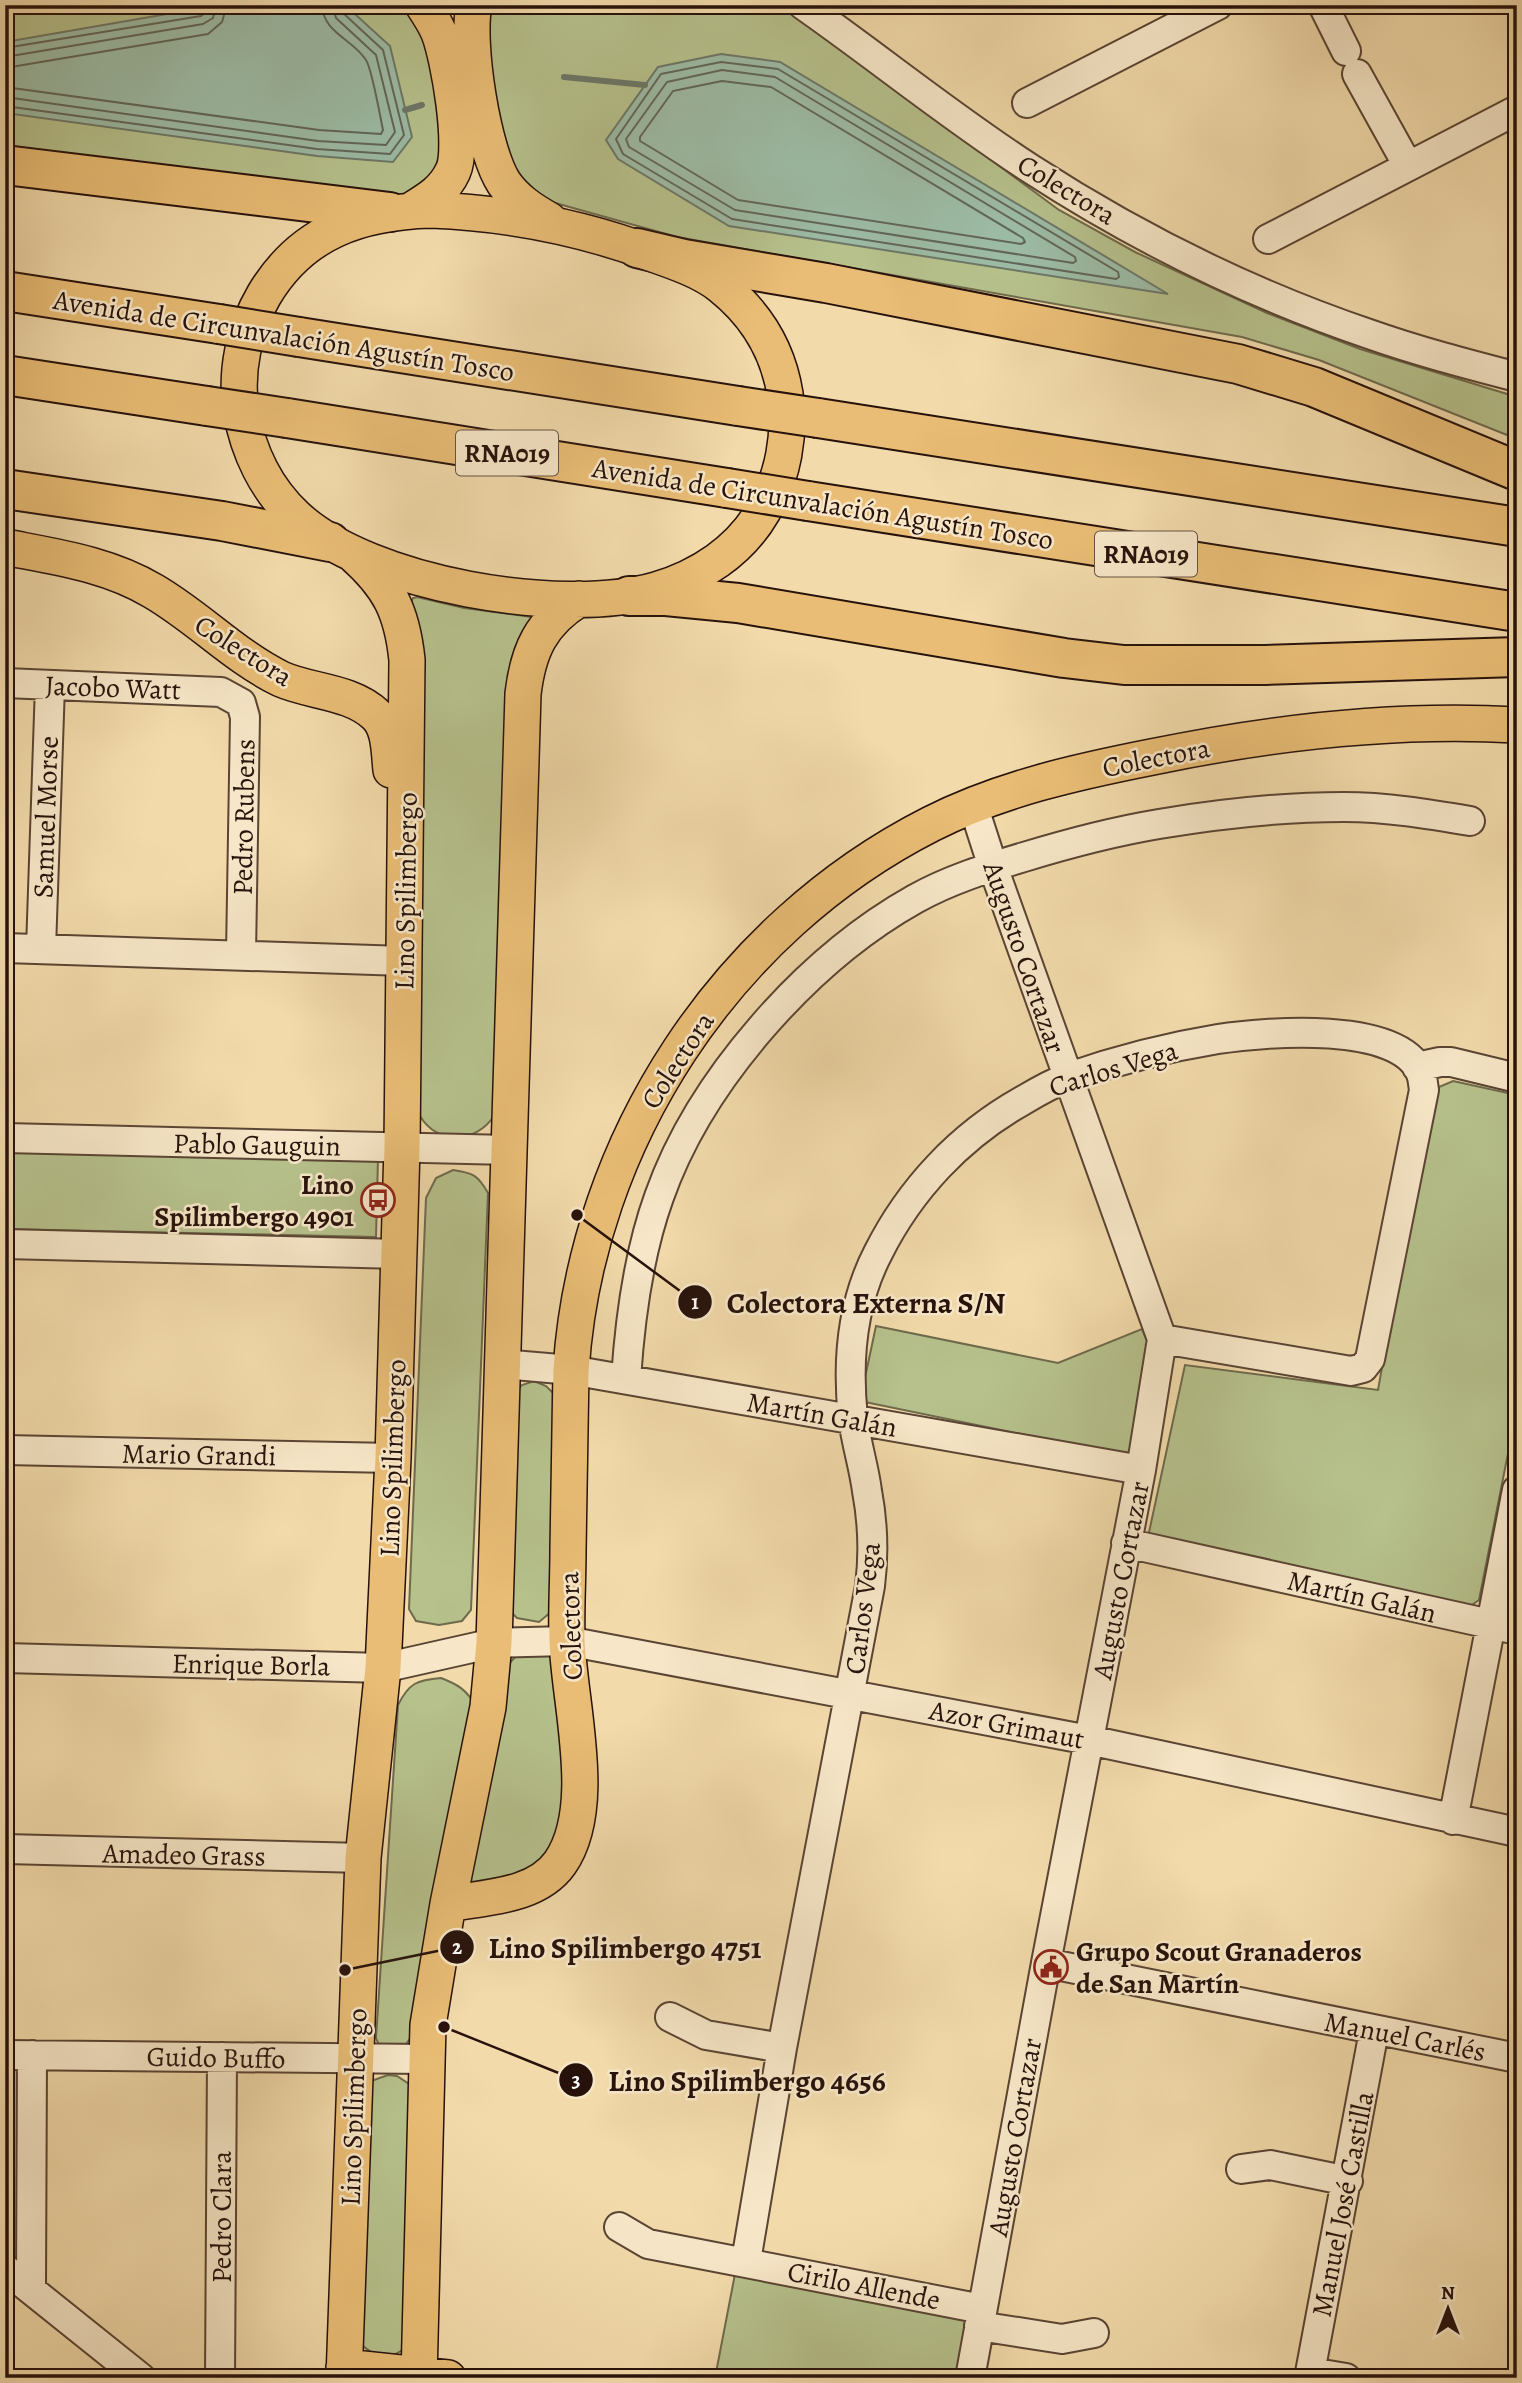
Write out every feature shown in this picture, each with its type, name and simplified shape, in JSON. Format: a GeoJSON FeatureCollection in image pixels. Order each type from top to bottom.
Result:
{"type":"FeatureCollection","features":[{"type":"Feature","properties":{"kind":"highway"},"geometry":{"type":"LineString","coordinates":[[5,165],[400,212]]}},
{"type":"Feature","properties":{"kind":"highway"},"geometry":{"type":"LineString","coordinates":[[637,248],[1275,373],[1517,471]]}},
{"type":"Feature","properties":{"kind":"highway","name":"Avenida de Circunvalación Agustín Tosco"},"geometry":{"type":"LineString","coordinates":[[5,291],[1517,527]]}},
{"type":"Feature","properties":{"kind":"highway","name":"Avenida de Circunvalación Agustín Tosco"},"geometry":{"type":"LineString","coordinates":[[5,374],[1517,612]]}},
{"type":"Feature","properties":{"kind":"highway"},"geometry":{"type":"LineString","coordinates":[[5,489],[232,523],[341,548]]}},
{"type":"Feature","properties":{"kind":"highway"},"geometry":{"type":"LineString","coordinates":[[629,596],[666,596],[738,603],[1064,658],[1124,665],[1265,665],[1517,657]]}},
{"type":"Feature","properties":{"kind":"main road"},"geometry":{"type":"LineString","coordinates":[[400,212],[437,194],[454,169],[458,150],[443,48],[435,25],[423,5]]}},
{"type":"Feature","properties":{"kind":"main road"},"geometry":{"type":"LineString","coordinates":[[474,5],[472,49],[490,153],[503,180],[514,195],[527,207],[555,224]]}},
{"type":"Feature","properties":{"kind":"main road"},"geometry":{"type":"LineString","coordinates":[[400,212],[475,212],[555,224],[637,248],[702,274],[718,284],[761,328],[778,365],[787,422],[781,468],[775,486],[767,505],[747,534],[734,548],[695,575],[629,596],[579,599],[472,589],[399,571],[341,548],[309,528],[283,504],[256,461],[245,431],[240,400],[243,348],[259,303],[279,274],[305,248],[334,229],[370,216],[400,212]]}},
{"type":"Feature","properties":{"kind":"main road","name":"Colectora"},"geometry":{"type":"LineString","coordinates":[[5,547],[83,562],[140,583],[267,671],[293,684],[354,702],[374,713],[386,732],[405,867]]}},
{"type":"Feature","properties":{"kind":"main road","name":"Lino Spilimbergo"},"geometry":{"type":"LineString","coordinates":[[341,548],[372,571],[388,591],[399,612],[407,660],[402,1147],[393,1458],[383,1668],[363,1858],[344,2372]]}},
{"type":"Feature","properties":{"kind":"main road"},"geometry":{"type":"LineString","coordinates":[[344,2372],[429,2376],[426,2059],[433,1992],[488,1707],[494,1643],[526,671],[529,656],[546,628],[567,606],[579,599]]}},
{"type":"Feature","properties":{"kind":"main road","name":"Colectora"},"geometry":{"type":"LineString","coordinates":[[449,1904],[524,1889],[544,1880],[559,1863],[574,1835],[578,1811],[578,1749],[567,1641],[571,1370],[573,1337],[587,1263],[609,1187],[658,1084],[699,1021],[752,958],[817,898],[891,847],[930,825],[1015,789],[1181,751],[1272,735],[1408,723],[1517,725]]}},
{"type":"Feature","properties":{"kind":"street","name":"Colectora"},"geometry":{"type":"LineString","coordinates":[[803,5],[978,134],[1088,204],[1155,241],[1256,290],[1369,334],[1517,377]]}},
{"type":"Feature","properties":{"kind":"street"},"geometry":{"type":"LineString","coordinates":[[1027,103],[1218,5]]}},
{"type":"Feature","properties":{"kind":"street"},"geometry":{"type":"LineString","coordinates":[[1323,5],[1351,63],[1408,166]]}},
{"type":"Feature","properties":{"kind":"street"},"geometry":{"type":"LineString","coordinates":[[1268,239],[1517,110]]}},
{"type":"Feature","properties":{"kind":"street","name":"Jacobo Watt"},"geometry":{"type":"LineString","coordinates":[[5,683],[221,692]]}},
{"type":"Feature","properties":{"kind":"street","name":"Samuel Morse"},"geometry":{"type":"LineString","coordinates":[[41,949],[50,685]]}},
{"type":"Feature","properties":{"kind":"street","name":"Pedro Rubens"},"geometry":{"type":"LineString","coordinates":[[221,692],[241,703],[245,718],[241,954]]}},
{"type":"Feature","properties":{"kind":"street","name":"Augusto Cortazar"},"geometry":{"type":"LineString","coordinates":[[970,2378],[1046,1963],[1141,1470],[1162,1339],[973,805]]}},
{"type":"Feature","properties":{"kind":"street"},"geometry":{"type":"LineString","coordinates":[[626,1379],[629,1329],[640,1269],[659,1196],[687,1135],[733,1062],[760,1028],[836,953],[873,925],[928,893],[993,867],[1104,833],[1208,817],[1344,807],[1424,813],[1471,821]]}},
{"type":"Feature","properties":{"kind":"street"},"geometry":{"type":"LineString","coordinates":[[5,948],[404,961]]}},
{"type":"Feature","properties":{"kind":"street","name":"Carlos Vega"},"geometry":{"type":"LineString","coordinates":[[746,2261],[782,2048],[851,1694],[873,1562],[873,1536],[853,1420],[850,1377],[852,1345],[862,1293],[877,1254],[904,1208],[957,1147],[1018,1102],[1068,1077],[1194,1044],[1290,1033],[1325,1033],[1375,1040],[1398,1049],[1417,1068]]}},
{"type":"Feature","properties":{"kind":"street"},"geometry":{"type":"LineString","coordinates":[[1162,1339],[1350,1371],[1363,1368],[1370,1359],[1424,1090],[1422,1075],[1417,1068],[1451,1062],[1517,1078]]}},
{"type":"Feature","properties":{"kind":"street","name":"Pablo Gauguin"},"geometry":{"type":"LineString","coordinates":[[5,1138],[509,1150]]}},
{"type":"Feature","properties":{"kind":"street"},"geometry":{"type":"LineString","coordinates":[[5,1244],[400,1254]]}},
{"type":"Feature","properties":{"kind":"street","name":"Martín Galán"},"geometry":{"type":"LineString","coordinates":[[502,1364],[571,1370],[626,1379],[1141,1470]]}},
{"type":"Feature","properties":{"kind":"street","name":"Mario Grandi"},"geometry":{"type":"LineString","coordinates":[[5,1450],[393,1458]]}},
{"type":"Feature","properties":{"kind":"street"},"geometry":{"type":"LineString","coordinates":[[1453,1820],[1504,1628],[1517,1490]]}},
{"type":"Feature","properties":{"kind":"street","name":"Martín Galán"},"geometry":{"type":"LineString","coordinates":[[1126,1543],[1504,1628]]}},
{"type":"Feature","properties":{"kind":"street","name":"Azor Grimaut"},"geometry":{"type":"LineString","coordinates":[[494,1643],[567,1641],[1089,1740],[1517,1832]]}},
{"type":"Feature","properties":{"kind":"street","name":"Enrique Borla"},"geometry":{"type":"LineString","coordinates":[[5,1658],[383,1668],[494,1643]]}},
{"type":"Feature","properties":{"kind":"street","name":"Amadeo Grass"},"geometry":{"type":"LineString","coordinates":[[5,1849],[363,1858]]}},
{"type":"Feature","properties":{"kind":"street","name":"Manuel Carlés"},"geometry":{"type":"LineString","coordinates":[[1046,1963],[1517,2058]]}},
{"type":"Feature","properties":{"kind":"street"},"geometry":{"type":"LineString","coordinates":[[670,2017],[706,2035],[782,2048]]}},
{"type":"Feature","properties":{"kind":"street","name":"Manuel José Castilla"},"geometry":{"type":"LineString","coordinates":[[1310,2375],[1374,2031]]}},
{"type":"Feature","properties":{"kind":"street"},"geometry":{"type":"LineString","coordinates":[[19,2055],[31,2289]]}},
{"type":"Feature","properties":{"kind":"street","name":"Guido Buffo"},"geometry":{"type":"LineString","coordinates":[[19,2055],[426,2059]]}},
{"type":"Feature","properties":{"kind":"street","name":"Pedro Clara"},"geometry":{"type":"LineString","coordinates":[[220,2378],[222,2057]]}},
{"type":"Feature","properties":{"kind":"street"},"geometry":{"type":"LineString","coordinates":[[1241,2169],[1270,2165],[1348,2180]]}},
{"type":"Feature","properties":{"kind":"street","name":"Cirilo Allende"},"geometry":{"type":"LineString","coordinates":[[619,2227],[648,2244],[746,2261],[1062,2339],[1094,2333]]}},
{"type":"Feature","properties":{"kind":"street"},"geometry":{"type":"LineString","coordinates":[[5,2269],[141,2378]]}},
{"type":"Feature","properties":{"kind":"street"},"geometry":{"type":"LineString","coordinates":[[1310,2375],[1346,2378]]}},
{"type":"Feature","properties":{"kind":"green space"},"geometry":{"type":"Polygon","coordinates":[[[18,5],[403,5],[427,38],[447,143],[439,169],[418,190],[402,194],[378,194],[313,189],[5,145],[5,8],[18,5]]]}},
{"type":"Feature","properties":{"kind":"green space"},"geometry":{"type":"Polygon","coordinates":[[[488,5],[781,5],[1059,210],[1135,252],[1267,313],[1360,349],[1517,397],[1517,439],[1319,360],[1242,337],[677,237],[541,199],[526,186],[507,160],[485,53],[488,5]]]}},
{"type":"Feature","properties":{"kind":"green space"},"geometry":{"type":"Polygon","coordinates":[[[413,598],[464,608],[532,617],[515,649],[507,684],[494,1116],[477,1132],[457,1137],[437,1132],[420,1116],[411,603],[413,598]]]}},
{"type":"Feature","properties":{"kind":"green space"},"geometry":{"type":"Polygon","coordinates":[[[1453,1081],[1517,1095],[1517,1408],[1479,1600],[1466,1609],[1148,1537],[1185,1365],[1378,1390],[1432,1090],[1453,1081]]]}},
{"type":"Feature","properties":{"kind":"green space"},"geometry":{"type":"Polygon","coordinates":[[[5,1147],[378,1158],[376,1237],[5,1229],[5,1147]]]}},
{"type":"Feature","properties":{"kind":"green space"},"geometry":{"type":"Polygon","coordinates":[[[453,1170],[474,1176],[488,1193],[471,1610],[462,1621],[439,1625],[416,1621],[409,1609],[426,1198],[436,1178],[453,1170]]]}},
{"type":"Feature","properties":{"kind":"green space"},"geometry":{"type":"Polygon","coordinates":[[[876,1326],[1058,1363],[1142,1329],[1154,1356],[1133,1457],[860,1401],[876,1326]]]}},
{"type":"Feature","properties":{"kind":"green space"},"geometry":{"type":"Polygon","coordinates":[[[534,1381],[546,1386],[555,1395],[551,1612],[539,1622],[517,1618],[507,1608],[514,1393],[522,1385],[534,1381]]]}},
{"type":"Feature","properties":{"kind":"green space"},"geometry":{"type":"Polygon","coordinates":[[[518,1654],[557,1656],[568,1810],[557,1845],[529,1871],[486,1887],[473,1884],[468,1874],[505,1668],[518,1654]]]}},
{"type":"Feature","properties":{"kind":"green space"},"geometry":{"type":"Polygon","coordinates":[[[441,1678],[461,1688],[475,1705],[416,2030],[402,2050],[381,2050],[376,2038],[398,1705],[410,1687],[426,1680],[441,1678]]]}},
{"type":"Feature","properties":{"kind":"green space"},"geometry":{"type":"Polygon","coordinates":[[[5,2068],[22,2069],[21,2264],[5,2251],[5,2068]]]}},
{"type":"Feature","properties":{"kind":"green space"},"geometry":{"type":"Polygon","coordinates":[[[388,2075],[397,2076],[412,2086],[406,2347],[389,2356],[383,2356],[371,2352],[360,2343],[371,2081],[388,2075]]]}},
{"type":"Feature","properties":{"kind":"green space"},"geometry":{"type":"Polygon","coordinates":[[[735,2274],[969,2317],[958,2378],[715,2378],[735,2274]]]}},
{"type":"Feature","properties":{"kind":"water"},"geometry":{"type":"Polygon","coordinates":[[[219,5],[345,5],[390,46],[412,137],[393,162],[317,156],[5,113],[5,42],[219,5]]]}},
{"type":"Feature","properties":{"kind":"water"},"geometry":{"type":"Polygon","coordinates":[[[721,54],[780,62],[1168,294],[729,226],[618,159],[606,140],[658,67],[721,54]]]}},
{"type":"Feature","properties":{"kind":"waterway"},"geometry":{"type":"LineString","coordinates":[[564,77],[645,85]]}},
{"type":"Feature","properties":{"kind":"waterway"},"geometry":{"type":"LineString","coordinates":[[405,110],[422,105]]}},
{"type":"Feature","properties":{"kind":"place","name":"Lino Spilimbergo 4901"},"geometry":{"type":"Point","coordinates":[378,1200]}},
{"type":"Feature","properties":{"kind":"place","name":"Colectora Externa S/N"},"geometry":{"type":"Point","coordinates":[577,1215]}},
{"type":"Feature","properties":{"kind":"place","name":"Grupo Scout Granaderos de San Martín"},"geometry":{"type":"Point","coordinates":[1051,1967]}},
{"type":"Feature","properties":{"kind":"place","name":"Lino Spilimbergo 4751"},"geometry":{"type":"Point","coordinates":[345,1970]}},
{"type":"Feature","properties":{"kind":"place","name":"Lino Spilimbergo 4656"},"geometry":{"type":"Point","coordinates":[444,2027]}}]}
